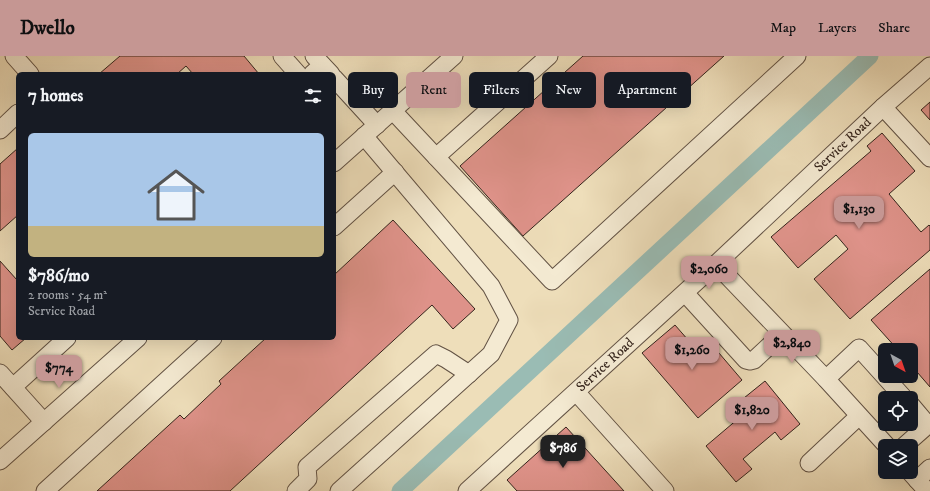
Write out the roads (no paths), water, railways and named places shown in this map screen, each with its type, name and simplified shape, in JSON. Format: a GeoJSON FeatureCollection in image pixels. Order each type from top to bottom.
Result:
{"type":"FeatureCollection","features":[{"type":"Feature","properties":{"kind":"street"},"geometry":{"type":"LineString","coordinates":[[14,56],[28,72]]}},
{"type":"Feature","properties":{"kind":"street"},"geometry":{"type":"LineString","coordinates":[[282,56],[296,72]]}},
{"type":"Feature","properties":{"kind":"street"},"geometry":{"type":"LineString","coordinates":[[336,161],[454,56]]}},
{"type":"Feature","properties":{"kind":"street"},"geometry":{"type":"LineString","coordinates":[[436,157],[549,56]]}},
{"type":"Feature","properties":{"kind":"street"},"geometry":{"type":"LineString","coordinates":[[392,111],[552,281],[797,56]]}},
{"type":"Feature","properties":{"kind":"street","name":"Service Road"},"geometry":{"type":"LineString","coordinates":[[474,488],[883,107],[930,66]]}},
{"type":"Feature","properties":{"kind":"street"},"geometry":{"type":"LineString","coordinates":[[337,87],[377,125]]}},
{"type":"Feature","properties":{"kind":"street","name":"Service Road"},"geometry":{"type":"LineString","coordinates":[[883,107],[930,158]]}},
{"type":"Feature","properties":{"kind":"street"},"geometry":{"type":"LineString","coordinates":[[0,130],[16,116]]}},
{"type":"Feature","properties":{"kind":"street"},"geometry":{"type":"LineString","coordinates":[[339,491],[491,354],[509,320],[491,286],[364,136]]}},
{"type":"Feature","properties":{"kind":"street"},"geometry":{"type":"LineString","coordinates":[[336,225],[395,172]]}},
{"type":"Feature","properties":{"kind":"street"},"geometry":{"type":"LineString","coordinates":[[716,264],[826,379],[880,439]]}},
{"type":"Feature","properties":{"kind":"street"},"geometry":{"type":"LineString","coordinates":[[685,292],[746,360],[750,362],[782,334]]}},
{"type":"Feature","properties":{"kind":"street"},"geometry":{"type":"LineString","coordinates":[[13,387],[65,340]]}},
{"type":"Feature","properties":{"kind":"street"},"geometry":{"type":"LineString","coordinates":[[0,461],[136,340]]}},
{"type":"Feature","properties":{"kind":"street"},"geometry":{"type":"LineString","coordinates":[[45,491],[211,340]]}},
{"type":"Feature","properties":{"kind":"street"},"geometry":{"type":"LineString","coordinates":[[826,379],[859,348],[898,391]]}},
{"type":"Feature","properties":{"kind":"street"},"geometry":{"type":"LineString","coordinates":[[296,491],[308,479],[307,467],[436,354],[468,374]]}},
{"type":"Feature","properties":{"kind":"street"},"geometry":{"type":"LineString","coordinates":[[0,373],[44,422]]}},
{"type":"Feature","properties":{"kind":"street"},"geometry":{"type":"LineString","coordinates":[[576,392],[665,491]]}},
{"type":"Feature","properties":{"kind":"street"},"geometry":{"type":"LineString","coordinates":[[912,439],[929,424],[918,412]]}},
{"type":"Feature","properties":{"kind":"street"},"geometry":{"type":"LineString","coordinates":[[809,463],[859,416]]}},
{"type":"Feature","properties":{"kind":"street"},"geometry":{"type":"LineString","coordinates":[[918,481],[930,468]]}},
{"type":"Feature","properties":{"kind":"waterway"},"geometry":{"type":"LineString","coordinates":[[400,491],[870,56]]}}]}
